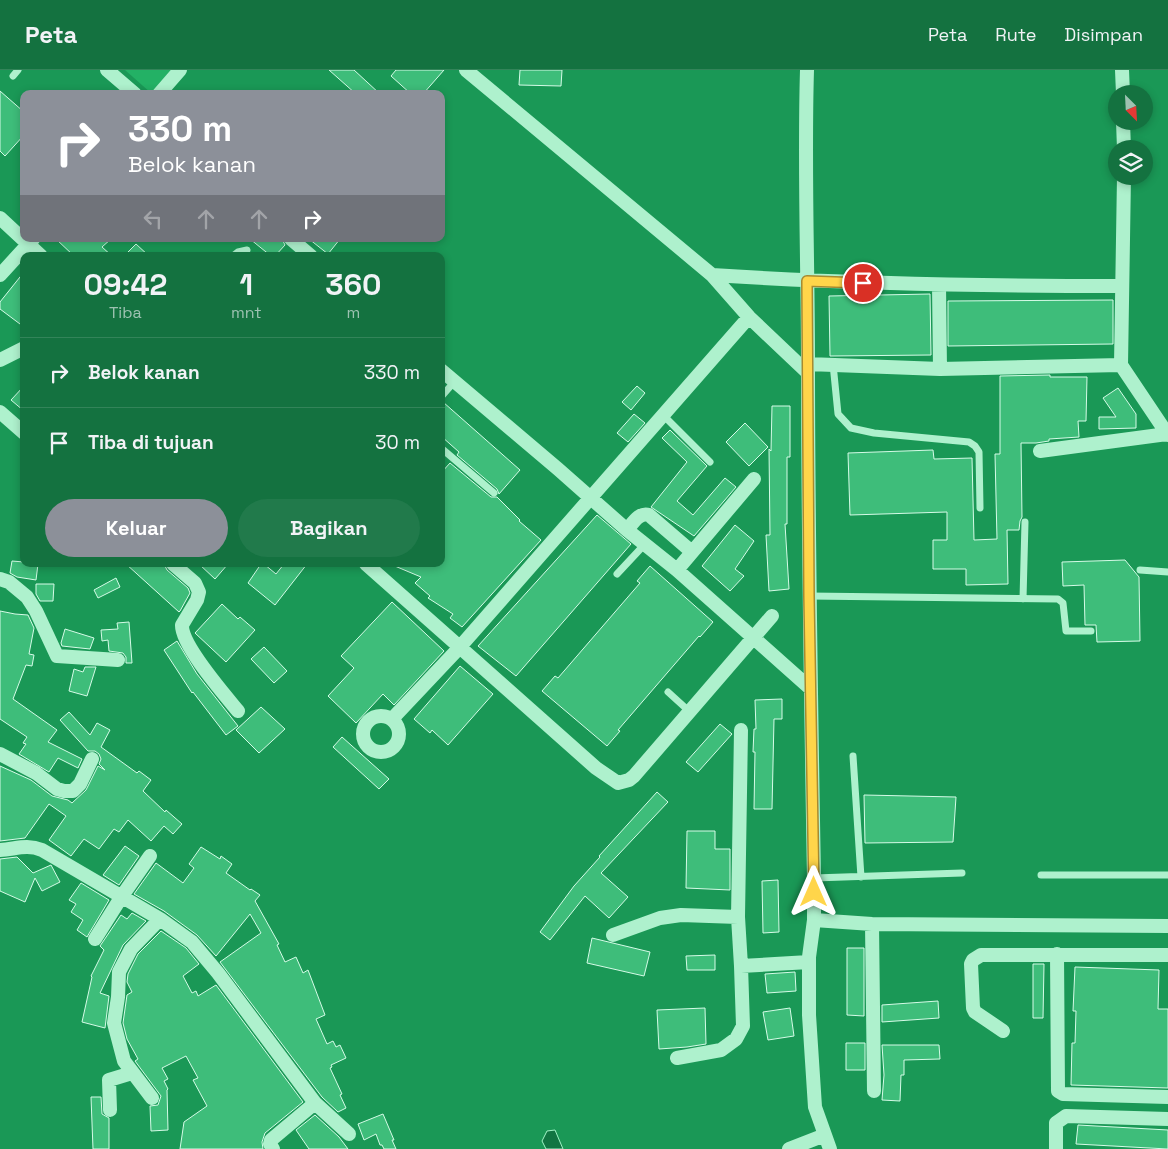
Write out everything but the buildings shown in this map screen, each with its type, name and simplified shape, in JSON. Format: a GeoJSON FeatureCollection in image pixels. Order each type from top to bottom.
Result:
{"type":"FeatureCollection","features":[{"type":"Feature","properties":{"kind":"street"},"geometry":{"type":"LineString","coordinates":[[108,70],[130,90]]}},
{"type":"Feature","properties":{"kind":"street"},"geometry":{"type":"LineString","coordinates":[[162,90],[180,70]]}},
{"type":"Feature","properties":{"kind":"street"},"geometry":{"type":"LineString","coordinates":[[466,70],[712,275],[749,317],[808,368],[833,364],[940,369],[1121,366]]}},
{"type":"Feature","properties":{"kind":"street"},"geometry":{"type":"LineString","coordinates":[[807,70],[804,146],[814,878],[814,920],[808,962],[808,1015],[815,1107],[830,1149]]}},
{"type":"Feature","properties":{"kind":"street"},"geometry":{"type":"LineString","coordinates":[[1122,70],[1123,85]]}},
{"type":"Feature","properties":{"kind":"street"},"geometry":{"type":"LineString","coordinates":[[1040,451],[1167,434],[1121,366],[1124,185]]}},
{"type":"Feature","properties":{"kind":"street"},"geometry":{"type":"LineString","coordinates":[[0,218],[20,233]]}},
{"type":"Feature","properties":{"kind":"street"},"geometry":{"type":"LineString","coordinates":[[20,252],[29,242]]}},
{"type":"Feature","properties":{"kind":"street"},"geometry":{"type":"LineString","coordinates":[[295,242],[306,252]]}},
{"type":"Feature","properties":{"kind":"street"},"geometry":{"type":"LineString","coordinates":[[0,275],[20,252]]}},
{"type":"Feature","properties":{"kind":"street"},"geometry":{"type":"LineString","coordinates":[[712,275],[807,281],[939,285],[1122,286]]}},
{"type":"Feature","properties":{"kind":"street"},"geometry":{"type":"LineString","coordinates":[[939,285],[940,369]]}},
{"type":"Feature","properties":{"kind":"street"},"geometry":{"type":"LineString","coordinates":[[392,719],[459,648],[749,317]]}},
{"type":"Feature","properties":{"kind":"street"},"geometry":{"type":"LineString","coordinates":[[0,360],[20,350]]}},
{"type":"Feature","properties":{"kind":"street"},"geometry":{"type":"LineString","coordinates":[[445,373],[754,637],[811,689]]}},
{"type":"Feature","properties":{"kind":"street"},"geometry":{"type":"LineString","coordinates":[[0,412],[20,430]]}},
{"type":"Feature","properties":{"kind":"street"},"geometry":{"type":"LineString","coordinates":[[676,570],[754,479]]}},
{"type":"Feature","properties":{"kind":"street"},"geometry":{"type":"LineString","coordinates":[[627,530],[640,515],[649,515],[692,552]]}},
{"type":"Feature","properties":{"kind":"street"},"geometry":{"type":"LineString","coordinates":[[176,567],[195,583],[199,592],[182,625],[184,636],[210,675],[238,711]]}},
{"type":"Feature","properties":{"kind":"street"},"geometry":{"type":"LineString","coordinates":[[369,567],[596,768],[618,783],[629,780],[634,776],[772,616]]}},
{"type":"Feature","properties":{"kind":"street"},"geometry":{"type":"LineString","coordinates":[[0,579],[9,582],[27,597],[36,611],[57,656],[118,660]]}},
{"type":"Feature","properties":{"kind":"street"},"geometry":{"type":"LineString","coordinates":[[678,1058],[721,1050],[736,1039],[743,1026],[738,917],[741,730]]}},
{"type":"Feature","properties":{"kind":"street"},"geometry":{"type":"LineString","coordinates":[[0,754],[36,773],[64,792],[73,791],[80,784],[92,759]]}},
{"type":"Feature","properties":{"kind":"street"},"geometry":{"type":"LineString","coordinates":[[0,850],[22,846],[35,847],[122,896],[160,919],[192,942],[213,966],[314,1104],[349,1134]]}},
{"type":"Feature","properties":{"kind":"street"},"geometry":{"type":"LineString","coordinates":[[96,939],[122,896],[150,856]]}},
{"type":"Feature","properties":{"kind":"street"},"geometry":{"type":"LineString","coordinates":[[613,935],[660,918],[681,915],[738,917]]}},
{"type":"Feature","properties":{"kind":"street"},"geometry":{"type":"LineString","coordinates":[[152,1098],[124,1061],[114,1023],[118,997],[118,972],[131,950],[160,919]]}},
{"type":"Feature","properties":{"kind":"street"},"geometry":{"type":"LineString","coordinates":[[814,920],[872,924],[1168,926]]}},
{"type":"Feature","properties":{"kind":"street"},"geometry":{"type":"LineString","coordinates":[[872,924],[874,1092]]}},
{"type":"Feature","properties":{"kind":"street"},"geometry":{"type":"LineString","coordinates":[[1057,954],[1058,1091],[1063,1094],[1168,1097]]}},
{"type":"Feature","properties":{"kind":"street"},"geometry":{"type":"LineString","coordinates":[[1003,1031],[973,1008],[970,964],[981,955],[1168,955]]}},
{"type":"Feature","properties":{"kind":"street"},"geometry":{"type":"LineString","coordinates":[[741,966],[808,962]]}},
{"type":"Feature","properties":{"kind":"street"},"geometry":{"type":"LineString","coordinates":[[110,1110],[109,1080],[132,1073]]}},
{"type":"Feature","properties":{"kind":"street"},"geometry":{"type":"LineString","coordinates":[[273,1149],[270,1144],[271,1140],[314,1104]]}},
{"type":"Feature","properties":{"kind":"street"},"geometry":{"type":"LineString","coordinates":[[1056,1149],[1056,1123],[1066,1116],[1168,1119]]}},
{"type":"Feature","properties":{"kind":"street"},"geometry":{"type":"LineString","coordinates":[[790,1149],[825,1135]]}},
{"type":"Feature","properties":{"kind":"lane"},"geometry":{"type":"LineString","coordinates":[[240,252],[247,250]]}},
{"type":"Feature","properties":{"kind":"lane"},"geometry":{"type":"LineString","coordinates":[[833,364],[838,414],[852,428],[874,433],[969,442],[975,446],[979,452],[980,508]]}},
{"type":"Feature","properties":{"kind":"lane"},"geometry":{"type":"LineString","coordinates":[[445,392],[455,380]]}},
{"type":"Feature","properties":{"kind":"lane"},"geometry":{"type":"LineString","coordinates":[[663,415],[710,462]]}},
{"type":"Feature","properties":{"kind":"lane"},"geometry":{"type":"LineString","coordinates":[[445,451],[494,493]]}},
{"type":"Feature","properties":{"kind":"lane"},"geometry":{"type":"LineString","coordinates":[[1023,599],[1025,522]]}},
{"type":"Feature","properties":{"kind":"lane"},"geometry":{"type":"LineString","coordinates":[[617,574],[645,544]]}},
{"type":"Feature","properties":{"kind":"lane"},"geometry":{"type":"LineString","coordinates":[[1140,570],[1168,572]]}},
{"type":"Feature","properties":{"kind":"lane"},"geometry":{"type":"LineString","coordinates":[[809,596],[1060,600],[1064,605],[1066,631],[1090,631]]}},
{"type":"Feature","properties":{"kind":"lane"},"geometry":{"type":"LineString","coordinates":[[668,692],[690,712]]}},
{"type":"Feature","properties":{"kind":"lane"},"geometry":{"type":"LineString","coordinates":[[853,756],[861,877]]}},
{"type":"Feature","properties":{"kind":"lane"},"geometry":{"type":"LineString","coordinates":[[814,878],[962,873]]}},
{"type":"Feature","properties":{"kind":"lane"},"geometry":{"type":"LineString","coordinates":[[1042,875],[1168,875]]}},
{"type":"Feature","properties":{"kind":"shaded area"},"geometry":{"type":"Polygon","coordinates":[[[125,70],[171,70],[154,90],[148,90],[125,70]]]}},
{"type":"Feature","properties":{"kind":"shaded area"},"geometry":{"type":"Polygon","coordinates":[[[555,1130],[563,1149],[546,1149],[542,1141],[547,1131],[555,1130]]]}},
{"type":"Feature","properties":{"kind":"route"},"geometry":{"type":"LineString","coordinates":[[814,892],[809,596],[807,281],[863,283]]}}]}
